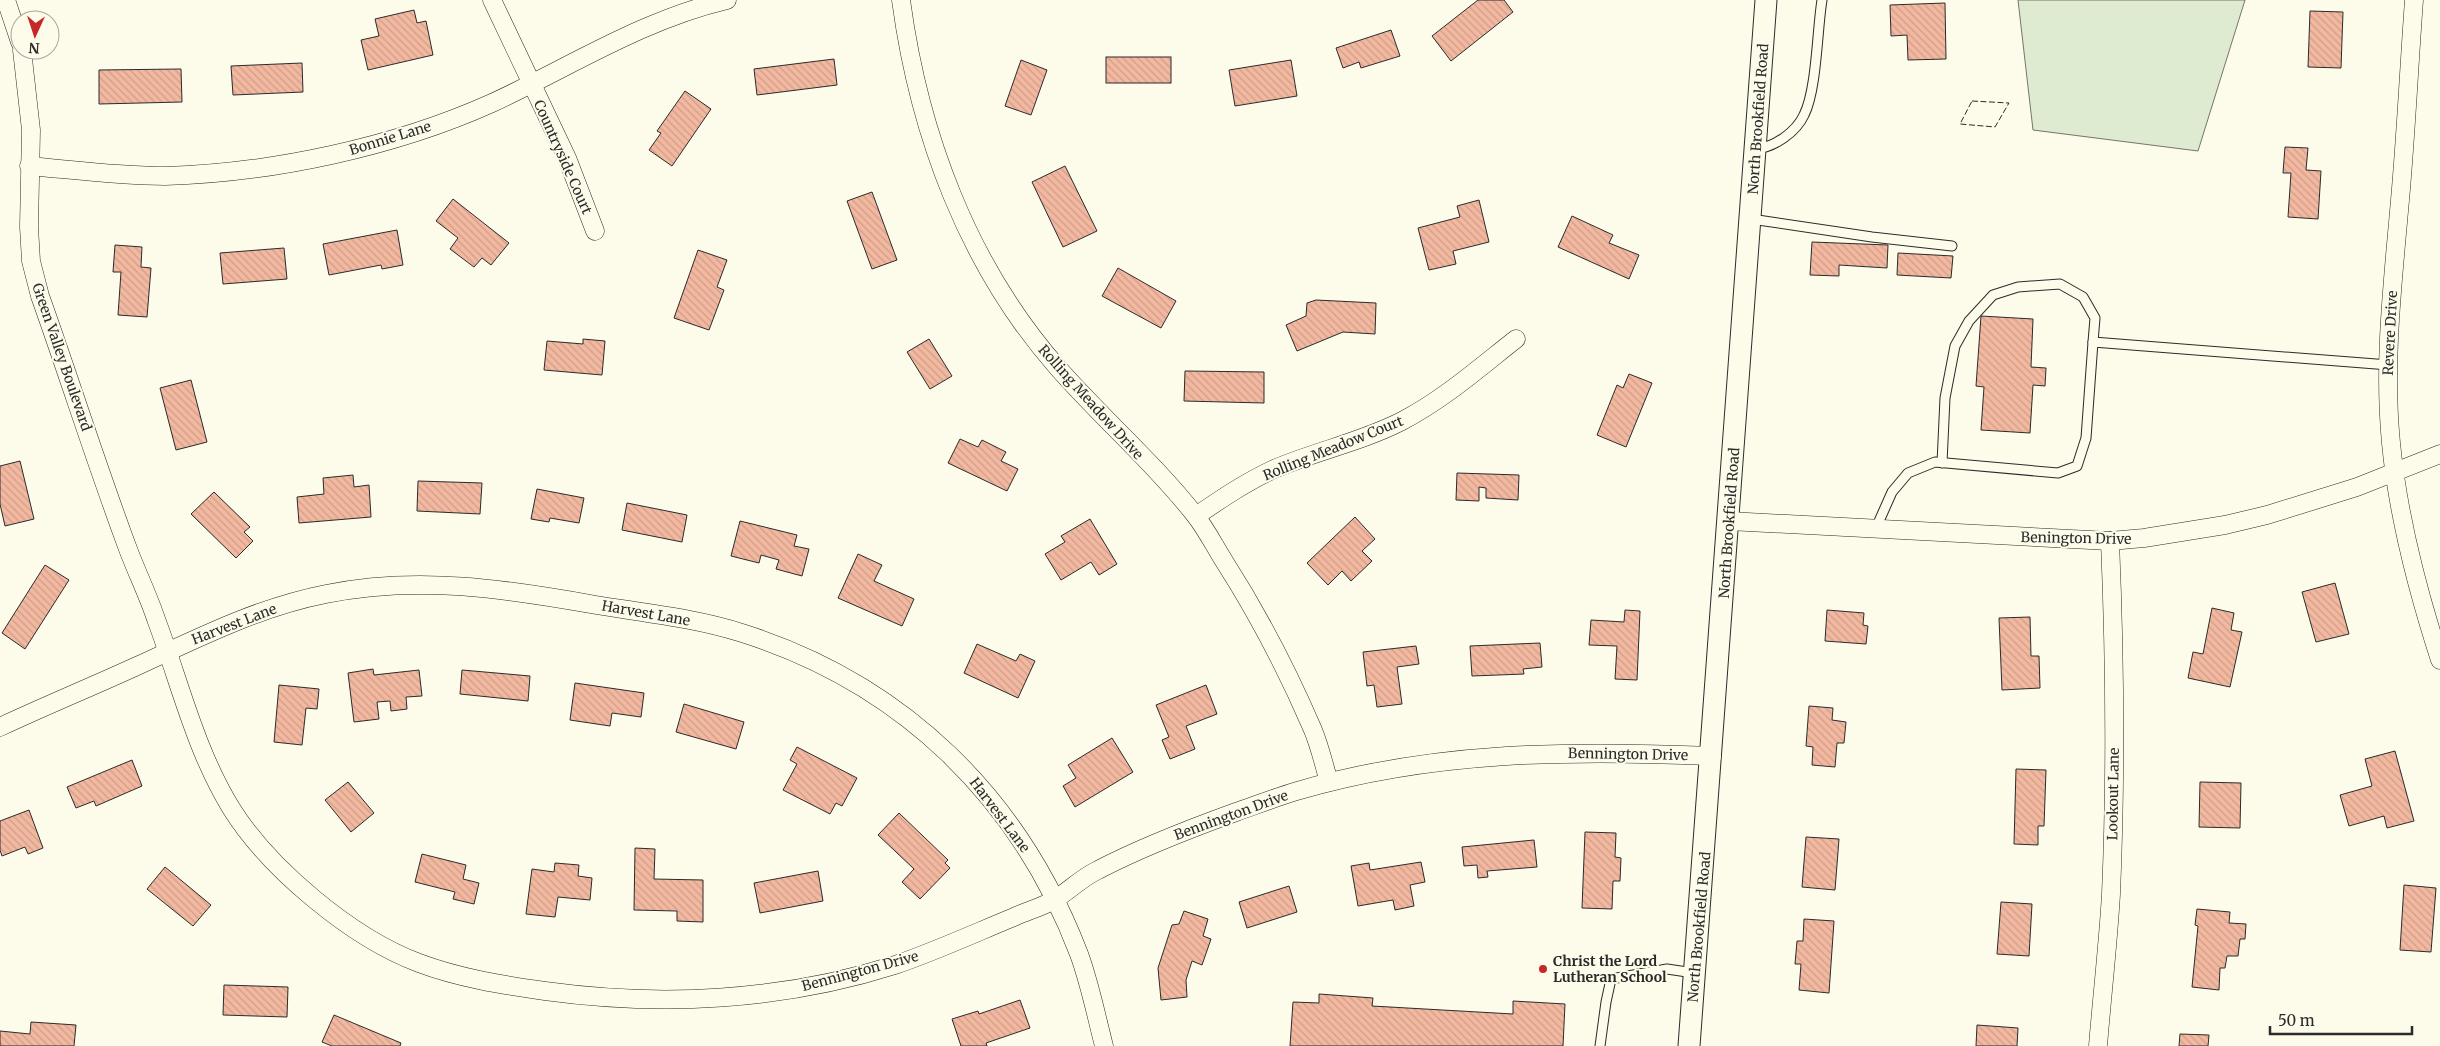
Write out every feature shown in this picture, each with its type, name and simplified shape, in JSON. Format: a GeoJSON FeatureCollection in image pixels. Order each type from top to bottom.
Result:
{"type":"FeatureCollection","features":[{"type":"Feature","properties":{"kind":"street"},"geometry":{"type":"LineString","coordinates":[[6,0],[10,12]]}},
{"type":"Feature","properties":{"kind":"street","name":"Countryside Court"},"geometry":{"type":"LineString","coordinates":[[492,0],[567,158],[595,231]]}},
{"type":"Feature","properties":{"kind":"street","name":"Bonnie Lane"},"geometry":{"type":"LineString","coordinates":[[30,166],[151,175],[253,169],[330,156],[400,136],[491,103],[636,31],[703,6],[726,0]]}},
{"type":"Feature","properties":{"kind":"street","name":"Rolling Meadow Drive"},"geometry":{"type":"LineString","coordinates":[[901,0],[920,98],[928,128],[950,193],[979,254],[1035,340],[1196,516],[1242,590],[1283,667],[1313,730],[1329,782]]}},
{"type":"Feature","properties":{"kind":"street","name":"North Brookfield Road"},"geometry":{"type":"LineString","coordinates":[[1689,1046],[1712,756],[1766,0]]}},
{"type":"Feature","properties":{"kind":"street","name":"Revere Drive"},"geometry":{"type":"LineString","coordinates":[[2414,0],[2391,298],[2389,365],[2391,440],[2394,472],[2408,549],[2422,605],[2440,660]]}},
{"type":"Feature","properties":{"kind":"street","name":"Green Valley Boulevard"},"geometry":{"type":"LineString","coordinates":[[23,60],[31,130],[31,261],[40,296],[128,549],[158,622],[167,651]]}},
{"type":"Feature","properties":{"kind":"street","name":"Rolling Meadow Court"},"geometry":{"type":"LineString","coordinates":[[1196,516],[1274,469],[1374,433],[1422,411],[1450,393],[1516,339]]}},
{"type":"Feature","properties":{"kind":"street","name":"Benington Drive"},"geometry":{"type":"LineString","coordinates":[[1729,521],[2110,541],[2144,538],[2234,523],[2356,487],[2440,454]]}},
{"type":"Feature","properties":{"kind":"street","name":"Lookout Lane"},"geometry":{"type":"LineString","coordinates":[[2098,1046],[2110,896],[2114,768],[2115,652],[2110,541]]}},
{"type":"Feature","properties":{"kind":"street","name":"Harvest Lane"},"geometry":{"type":"LineString","coordinates":[[0,727],[205,633],[285,604],[325,594],[403,584],[462,585],[525,592],[702,623],[740,632],[792,652],[856,683],[897,709],[930,736],[964,769],[990,799],[1039,869],[1056,900],[1080,957],[1104,1046]]}},
{"type":"Feature","properties":{"kind":"street","name":"Bennington Drive"},"geometry":{"type":"LineString","coordinates":[[167,651],[194,731],[231,808],[272,861],[338,917],[376,942],[413,961],[445,972],[526,989],[592,997],[699,999],[750,995],[797,988],[894,965],[973,936],[1056,900],[1074,884],[1094,871],[1173,835],[1294,791],[1329,782],[1418,765],[1550,753],[1712,756]]}},
{"type":"Feature","properties":{"kind":"lane"},"geometry":{"type":"LineString","coordinates":[[1756,149],[1765,148],[1781,139],[1796,128],[1805,114],[1811,86],[1822,0]]}},
{"type":"Feature","properties":{"kind":"lane"},"geometry":{"type":"LineString","coordinates":[[1751,219],[1863,236],[1952,246]]}},
{"type":"Feature","properties":{"kind":"lane"},"geometry":{"type":"LineString","coordinates":[[1876,528],[1892,492],[1908,473],[1935,462],[1942,463],[2058,473],[2077,466],[2086,438],[2095,318],[2083,297],[2060,284],[2018,287],[1993,295],[1969,321],[1955,346],[1945,398],[1942,463]]}},
{"type":"Feature","properties":{"kind":"lane"},"geometry":{"type":"LineString","coordinates":[[2093,342],[2389,365]]}},
{"type":"Feature","properties":{"kind":"lane"},"geometry":{"type":"LineString","coordinates":[[1600,1046],[1611,979],[1667,969],[1695,973]]}},
{"type":"Feature","properties":{"kind":"green space"},"geometry":{"type":"Polygon","coordinates":[[[2018,0],[2245,0],[2198,151],[2033,130],[2018,0]]]}},
{"type":"Feature","properties":{"kind":"building"},"geometry":{"type":"Polygon","coordinates":[[[1478,0],[1504,0],[1513,12],[1451,61],[1432,36],[1478,0]]]}},
{"type":"Feature","properties":{"kind":"building"},"geometry":{"type":"Polygon","coordinates":[[[1945,3],[1946,59],[1908,60],[1907,35],[1891,36],[1890,5],[1945,3]]]}},
{"type":"Feature","properties":{"kind":"building"},"geometry":{"type":"Polygon","coordinates":[[[414,10],[417,23],[426,21],[433,55],[368,70],[361,40],[379,36],[375,19],[414,10]]]}},
{"type":"Feature","properties":{"kind":"building"},"geometry":{"type":"Polygon","coordinates":[[[2310,11],[2343,12],[2341,68],[2308,67],[2310,11]]]}},
{"type":"Feature","properties":{"kind":"building"},"geometry":{"type":"Polygon","coordinates":[[[1391,30],[1400,56],[1361,68],[1359,62],[1343,68],[1336,48],[1391,30]]]}},
{"type":"Feature","properties":{"kind":"building"},"geometry":{"type":"Polygon","coordinates":[[[1106,57],[1171,57],[1171,83],[1106,83],[1106,57]]]}},
{"type":"Feature","properties":{"kind":"building"},"geometry":{"type":"Polygon","coordinates":[[[834,59],[837,85],[757,95],[754,69],[834,59]]]}},
{"type":"Feature","properties":{"kind":"building"},"geometry":{"type":"Polygon","coordinates":[[[1021,60],[1047,70],[1031,115],[1005,106],[1021,60]]]}},
{"type":"Feature","properties":{"kind":"building"},"geometry":{"type":"Polygon","coordinates":[[[1291,60],[1297,96],[1235,106],[1229,70],[1291,60]]]}},
{"type":"Feature","properties":{"kind":"building"},"geometry":{"type":"Polygon","coordinates":[[[302,63],[303,92],[233,95],[231,66],[302,63]]]}},
{"type":"Feature","properties":{"kind":"building"},"geometry":{"type":"Polygon","coordinates":[[[181,69],[182,102],[99,104],[99,70],[181,69]]]}},
{"type":"Feature","properties":{"kind":"building"},"geometry":{"type":"Polygon","coordinates":[[[685,91],[711,109],[672,166],[649,150],[661,133],[657,131],[685,91]]]}},
{"type":"Feature","properties":{"kind":"building"},"geometry":{"type":"Polygon","coordinates":[[[2285,147],[2308,148],[2306,170],[2321,171],[2318,219],[2288,217],[2291,173],[2283,173],[2285,147]]]}},
{"type":"Feature","properties":{"kind":"building"},"geometry":{"type":"Polygon","coordinates":[[[1065,166],[1097,231],[1063,247],[1032,182],[1065,166]]]}},
{"type":"Feature","properties":{"kind":"building"},"geometry":{"type":"Polygon","coordinates":[[[872,192],[897,260],[872,269],[847,201],[872,192]]]}},
{"type":"Feature","properties":{"kind":"building"},"geometry":{"type":"Polygon","coordinates":[[[453,199],[509,243],[491,265],[482,258],[474,267],[450,249],[458,238],[436,221],[453,199]]]}},
{"type":"Feature","properties":{"kind":"building"},"geometry":{"type":"Polygon","coordinates":[[[1479,200],[1489,242],[1453,251],[1456,264],[1429,270],[1418,228],[1460,217],[1457,206],[1479,200]]]}},
{"type":"Feature","properties":{"kind":"building"},"geometry":{"type":"Polygon","coordinates":[[[1572,216],[1613,235],[1609,243],[1639,255],[1629,279],[1558,247],[1572,216]]]}},
{"type":"Feature","properties":{"kind":"building"},"geometry":{"type":"Polygon","coordinates":[[[397,230],[403,265],[382,269],[381,265],[329,275],[323,244],[397,230]]]}},
{"type":"Feature","properties":{"kind":"building"},"geometry":{"type":"Polygon","coordinates":[[[1812,242],[1888,245],[1887,268],[1839,265],[1839,276],[1810,275],[1812,242]]]}},
{"type":"Feature","properties":{"kind":"building"},"geometry":{"type":"Polygon","coordinates":[[[115,245],[142,247],[141,267],[151,268],[147,317],[118,315],[121,272],[113,272],[115,245]]]}},
{"type":"Feature","properties":{"kind":"building"},"geometry":{"type":"Polygon","coordinates":[[[284,248],[287,279],[223,284],[220,253],[284,248]]]}},
{"type":"Feature","properties":{"kind":"building"},"geometry":{"type":"Polygon","coordinates":[[[698,250],[727,260],[717,287],[724,290],[709,330],[674,318],[698,250]]]}},
{"type":"Feature","properties":{"kind":"building"},"geometry":{"type":"Polygon","coordinates":[[[1898,253],[1953,256],[1951,278],[1897,275],[1898,253]]]}},
{"type":"Feature","properties":{"kind":"building"},"geometry":{"type":"Polygon","coordinates":[[[1118,268],[1176,301],[1161,328],[1102,296],[1118,268]]]}},
{"type":"Feature","properties":{"kind":"building"},"geometry":{"type":"Polygon","coordinates":[[[1316,300],[1376,303],[1375,334],[1343,332],[1297,351],[1286,325],[1306,316],[1307,303],[1316,300]]]}},
{"type":"Feature","properties":{"kind":"building"},"geometry":{"type":"Polygon","coordinates":[[[1981,316],[2033,319],[2031,367],[2046,368],[2045,386],[2033,385],[2030,433],[1981,430],[1984,387],[1976,386],[1981,316]]]}},
{"type":"Feature","properties":{"kind":"building"},"geometry":{"type":"Polygon","coordinates":[[[583,339],[605,341],[602,375],[544,370],[547,341],[583,344],[583,339]]]}},
{"type":"Feature","properties":{"kind":"building"},"geometry":{"type":"Polygon","coordinates":[[[929,339],[952,376],[930,389],[907,352],[929,339]]]}},
{"type":"Feature","properties":{"kind":"building"},"geometry":{"type":"Polygon","coordinates":[[[1185,371],[1264,372],[1264,403],[1184,401],[1185,371]]]}},
{"type":"Feature","properties":{"kind":"building"},"geometry":{"type":"Polygon","coordinates":[[[1629,374],[1652,383],[1626,447],[1597,435],[1617,385],[1623,388],[1629,374]]]}},
{"type":"Feature","properties":{"kind":"building"},"geometry":{"type":"Polygon","coordinates":[[[191,380],[207,442],[176,450],[160,388],[191,380]]]}},
{"type":"Feature","properties":{"kind":"building"},"geometry":{"type":"Polygon","coordinates":[[[960,439],[978,447],[982,440],[1006,452],[1001,461],[1018,469],[1007,491],[948,463],[960,439]]]}},
{"type":"Feature","properties":{"kind":"building"},"geometry":{"type":"Polygon","coordinates":[[[20,461],[34,519],[5,526],[0,504],[0,466],[20,461]]]}},
{"type":"Feature","properties":{"kind":"building"},"geometry":{"type":"Polygon","coordinates":[[[1457,473],[1519,475],[1518,500],[1486,498],[1486,488],[1479,487],[1479,501],[1456,500],[1457,473]]]}},
{"type":"Feature","properties":{"kind":"building"},"geometry":{"type":"Polygon","coordinates":[[[353,475],[354,487],[369,485],[371,517],[299,523],[297,497],[324,494],[323,478],[353,475]]]}},
{"type":"Feature","properties":{"kind":"building"},"geometry":{"type":"Polygon","coordinates":[[[418,481],[482,483],[480,514],[417,511],[418,481]]]}},
{"type":"Feature","properties":{"kind":"building"},"geometry":{"type":"Polygon","coordinates":[[[537,489],[584,498],[579,523],[550,518],[549,522],[531,519],[537,489]]]}},
{"type":"Feature","properties":{"kind":"building"},"geometry":{"type":"Polygon","coordinates":[[[214,492],[250,527],[244,532],[253,541],[236,558],[191,514],[214,492]]]}},
{"type":"Feature","properties":{"kind":"building"},"geometry":{"type":"Polygon","coordinates":[[[627,503],[687,515],[682,542],[622,530],[627,503]]]}},
{"type":"Feature","properties":{"kind":"building"},"geometry":{"type":"Polygon","coordinates":[[[1355,517],[1375,539],[1362,551],[1372,561],[1351,581],[1342,571],[1328,585],[1307,563],[1355,517]]]}},
{"type":"Feature","properties":{"kind":"building"},"geometry":{"type":"Polygon","coordinates":[[[1090,519],[1117,564],[1099,575],[1091,562],[1061,580],[1045,554],[1065,542],[1061,536],[1090,519]]]}},
{"type":"Feature","properties":{"kind":"building"},"geometry":{"type":"Polygon","coordinates":[[[740,521],[797,535],[794,546],[809,549],[802,576],[776,569],[779,560],[761,555],[759,563],[731,556],[740,521]]]}},
{"type":"Feature","properties":{"kind":"building"},"geometry":{"type":"Polygon","coordinates":[[[858,554],[882,565],[874,581],[914,599],[902,626],[838,598],[858,554]]]}},
{"type":"Feature","properties":{"kind":"building"},"geometry":{"type":"Polygon","coordinates":[[[45,565],[69,580],[25,649],[2,633],[45,565]]]}},
{"type":"Feature","properties":{"kind":"building"},"geometry":{"type":"Polygon","coordinates":[[[2335,583],[2349,634],[2316,642],[2302,592],[2335,583]]]}},
{"type":"Feature","properties":{"kind":"building"},"geometry":{"type":"Polygon","coordinates":[[[2212,608],[2234,613],[2231,630],[2242,632],[2230,687],[2188,678],[2193,652],[2203,654],[2212,608]]]}},
{"type":"Feature","properties":{"kind":"building"},"geometry":{"type":"Polygon","coordinates":[[[1625,610],[1640,611],[1637,680],[1615,679],[1617,646],[1589,645],[1591,620],[1624,622],[1625,610]]]}},
{"type":"Feature","properties":{"kind":"building"},"geometry":{"type":"Polygon","coordinates":[[[1827,610],[1864,613],[1863,625],[1868,626],[1866,644],[1825,641],[1827,610]]]}},
{"type":"Feature","properties":{"kind":"building"},"geometry":{"type":"Polygon","coordinates":[[[2030,617],[2031,656],[2039,656],[2040,688],[2002,690],[1999,618],[2030,617]]]}},
{"type":"Feature","properties":{"kind":"building"},"geometry":{"type":"Polygon","coordinates":[[[1540,643],[1542,667],[1523,669],[1524,674],[1472,676],[1470,646],[1540,643]]]}},
{"type":"Feature","properties":{"kind":"building"},"geometry":{"type":"Polygon","coordinates":[[[977,644],[1016,661],[1020,654],[1035,661],[1018,698],[964,673],[977,644]]]}},
{"type":"Feature","properties":{"kind":"building"},"geometry":{"type":"Polygon","coordinates":[[[1416,646],[1419,664],[1397,667],[1402,704],[1377,707],[1374,685],[1367,686],[1363,652],[1416,646]]]}},
{"type":"Feature","properties":{"kind":"building"},"geometry":{"type":"Polygon","coordinates":[[[373,669],[374,675],[419,670],[422,696],[406,697],[407,709],[391,711],[390,701],[377,702],[379,719],[354,722],[348,673],[373,669]]]}},
{"type":"Feature","properties":{"kind":"building"},"geometry":{"type":"Polygon","coordinates":[[[462,670],[530,676],[528,701],[460,694],[462,670]]]}},
{"type":"Feature","properties":{"kind":"building"},"geometry":{"type":"Polygon","coordinates":[[[575,683],[644,693],[641,717],[612,713],[610,726],[570,720],[575,683]]]}},
{"type":"Feature","properties":{"kind":"building"},"geometry":{"type":"Polygon","coordinates":[[[279,685],[319,689],[317,709],[306,708],[302,745],[274,742],[279,685]]]}},
{"type":"Feature","properties":{"kind":"building"},"geometry":{"type":"Polygon","coordinates":[[[1206,685],[1217,714],[1186,726],[1195,749],[1170,759],[1162,740],[1169,737],[1156,705],[1206,685]]]}},
{"type":"Feature","properties":{"kind":"building"},"geometry":{"type":"Polygon","coordinates":[[[684,704],[744,722],[736,749],[676,732],[684,704]]]}},
{"type":"Feature","properties":{"kind":"building"},"geometry":{"type":"Polygon","coordinates":[[[1809,706],[1833,708],[1832,720],[1846,722],[1844,743],[1837,743],[1835,767],[1812,765],[1813,747],[1806,746],[1809,706]]]}},
{"type":"Feature","properties":{"kind":"building"},"geometry":{"type":"Polygon","coordinates":[[[1112,738],[1133,772],[1075,807],[1063,786],[1076,778],[1068,765],[1112,738]]]}},
{"type":"Feature","properties":{"kind":"building"},"geometry":{"type":"Polygon","coordinates":[[[797,747],[857,778],[842,806],[836,803],[830,814],[783,790],[797,764],[790,760],[797,747]]]}},
{"type":"Feature","properties":{"kind":"building"},"geometry":{"type":"Polygon","coordinates":[[[2395,751],[2414,821],[2387,828],[2384,816],[2349,826],[2340,795],[2372,786],[2365,759],[2395,751]]]}},
{"type":"Feature","properties":{"kind":"building"},"geometry":{"type":"Polygon","coordinates":[[[132,760],[142,786],[96,806],[94,801],[76,808],[67,787],[132,760]]]}},
{"type":"Feature","properties":{"kind":"building"},"geometry":{"type":"Polygon","coordinates":[[[2016,769],[2046,770],[2044,826],[2038,826],[2038,845],[2014,844],[2016,769]]]}},
{"type":"Feature","properties":{"kind":"building"},"geometry":{"type":"Polygon","coordinates":[[[348,782],[374,813],[351,832],[325,800],[348,782]]]}},
{"type":"Feature","properties":{"kind":"building"},"geometry":{"type":"Polygon","coordinates":[[[2200,782],[2241,783],[2240,828],[2199,827],[2200,782]]]}},
{"type":"Feature","properties":{"kind":"building"},"geometry":{"type":"Polygon","coordinates":[[[29,810],[43,848],[28,854],[25,847],[2,856],[0,850],[0,821],[29,810]]]}},
{"type":"Feature","properties":{"kind":"building"},"geometry":{"type":"Polygon","coordinates":[[[899,813],[948,860],[945,863],[950,868],[920,899],[902,882],[914,869],[878,835],[899,813]]]}},
{"type":"Feature","properties":{"kind":"building"},"geometry":{"type":"Polygon","coordinates":[[[1585,832],[1616,833],[1615,857],[1621,858],[1620,881],[1613,881],[1612,909],[1582,908],[1585,832]]]}},
{"type":"Feature","properties":{"kind":"building"},"geometry":{"type":"Polygon","coordinates":[[[1806,837],[1839,839],[1835,890],[1802,887],[1806,837]]]}},
{"type":"Feature","properties":{"kind":"building"},"geometry":{"type":"Polygon","coordinates":[[[1534,840],[1537,867],[1487,871],[1488,877],[1478,878],[1477,865],[1464,866],[1462,847],[1534,840]]]}},
{"type":"Feature","properties":{"kind":"building"},"geometry":{"type":"Polygon","coordinates":[[[635,848],[655,849],[654,879],[703,880],[703,922],[677,921],[677,911],[634,910],[635,848]]]}},
{"type":"Feature","properties":{"kind":"building"},"geometry":{"type":"Polygon","coordinates":[[[422,854],[466,865],[463,879],[479,883],[474,904],[453,899],[455,892],[415,882],[422,854]]]}},
{"type":"Feature","properties":{"kind":"building"},"geometry":{"type":"Polygon","coordinates":[[[1421,862],[1425,882],[1410,885],[1414,906],[1395,910],[1393,900],[1358,906],[1351,866],[1369,863],[1370,870],[1421,862]]]}},
{"type":"Feature","properties":{"kind":"building"},"geometry":{"type":"Polygon","coordinates":[[[555,863],[579,865],[578,876],[592,878],[590,900],[558,897],[555,917],[526,914],[532,869],[554,872],[555,863]]]}},
{"type":"Feature","properties":{"kind":"building"},"geometry":{"type":"Polygon","coordinates":[[[165,867],[211,905],[193,926],[147,889],[165,867]]]}},
{"type":"Feature","properties":{"kind":"building"},"geometry":{"type":"Polygon","coordinates":[[[818,871],[823,901],[760,913],[754,883],[818,871]]]}},
{"type":"Feature","properties":{"kind":"building"},"geometry":{"type":"Polygon","coordinates":[[[2404,885],[2436,888],[2431,952],[2400,950],[2404,885]]]}},
{"type":"Feature","properties":{"kind":"building"},"geometry":{"type":"Polygon","coordinates":[[[1289,886],[1297,912],[1247,928],[1239,902],[1289,886]]]}},
{"type":"Feature","properties":{"kind":"building"},"geometry":{"type":"Polygon","coordinates":[[[2001,902],[2032,904],[2029,956],[1997,954],[2001,902]]]}},
{"type":"Feature","properties":{"kind":"building"},"geometry":{"type":"Polygon","coordinates":[[[2197,909],[2230,912],[2229,923],[2246,924],[2245,939],[2240,939],[2238,956],[2227,956],[2225,968],[2220,968],[2219,990],[2192,987],[2198,926],[2195,925],[2197,909]]]}},
{"type":"Feature","properties":{"kind":"building"},"geometry":{"type":"Polygon","coordinates":[[[1184,911],[1208,919],[1203,936],[1211,939],[1202,965],[1192,961],[1186,980],[1187,997],[1161,1000],[1158,968],[1172,925],[1179,924],[1184,911]]]}},
{"type":"Feature","properties":{"kind":"building"},"geometry":{"type":"Polygon","coordinates":[[[1804,919],[1834,921],[1829,993],[1799,990],[1801,964],[1795,964],[1797,941],[1803,941],[1804,919]]]}},
{"type":"Feature","properties":{"kind":"building"},"geometry":{"type":"Polygon","coordinates":[[[224,985],[288,987],[287,1017],[223,1015],[224,985]]]}},
{"type":"Feature","properties":{"kind":"building"},"geometry":{"type":"Polygon","coordinates":[[[1319,994],[1373,998],[1372,1006],[1513,1014],[1513,1001],[1565,1004],[1563,1046],[1290,1046],[1293,1002],[1319,1003],[1319,994]]]}},
{"type":"Feature","properties":{"kind":"building"},"geometry":{"type":"Polygon","coordinates":[[[1020,1000],[1030,1028],[986,1043],[987,1046],[961,1046],[952,1019],[978,1011],[979,1014],[1020,1000]]]}},
{"type":"Feature","properties":{"kind":"building"},"geometry":{"type":"Polygon","coordinates":[[[334,1015],[401,1043],[400,1046],[332,1046],[322,1042],[334,1015]]]}},
{"type":"Feature","properties":{"kind":"building"},"geometry":{"type":"Polygon","coordinates":[[[31,1022],[76,1025],[74,1046],[0,1046],[0,1031],[30,1034],[31,1022]]]}},
{"type":"Feature","properties":{"kind":"building"},"geometry":{"type":"Polygon","coordinates":[[[1977,1025],[2018,1028],[2017,1046],[1976,1046],[1977,1025]]]}},
{"type":"Feature","properties":{"kind":"building"},"geometry":{"type":"Polygon","coordinates":[[[2180,1034],[2209,1035],[2208,1046],[2179,1046],[2180,1034]]]}},
{"type":"Feature","properties":{"kind":"fence"},"geometry":{"type":"LineString","coordinates":[[1972,101],[2009,103],[1995,127],[1960,124],[1972,101]]}},
{"type":"Feature","properties":{"kind":"place","name":"Christ the Lord Lutheran School"},"geometry":{"type":"Point","coordinates":[1543,969]}}]}
